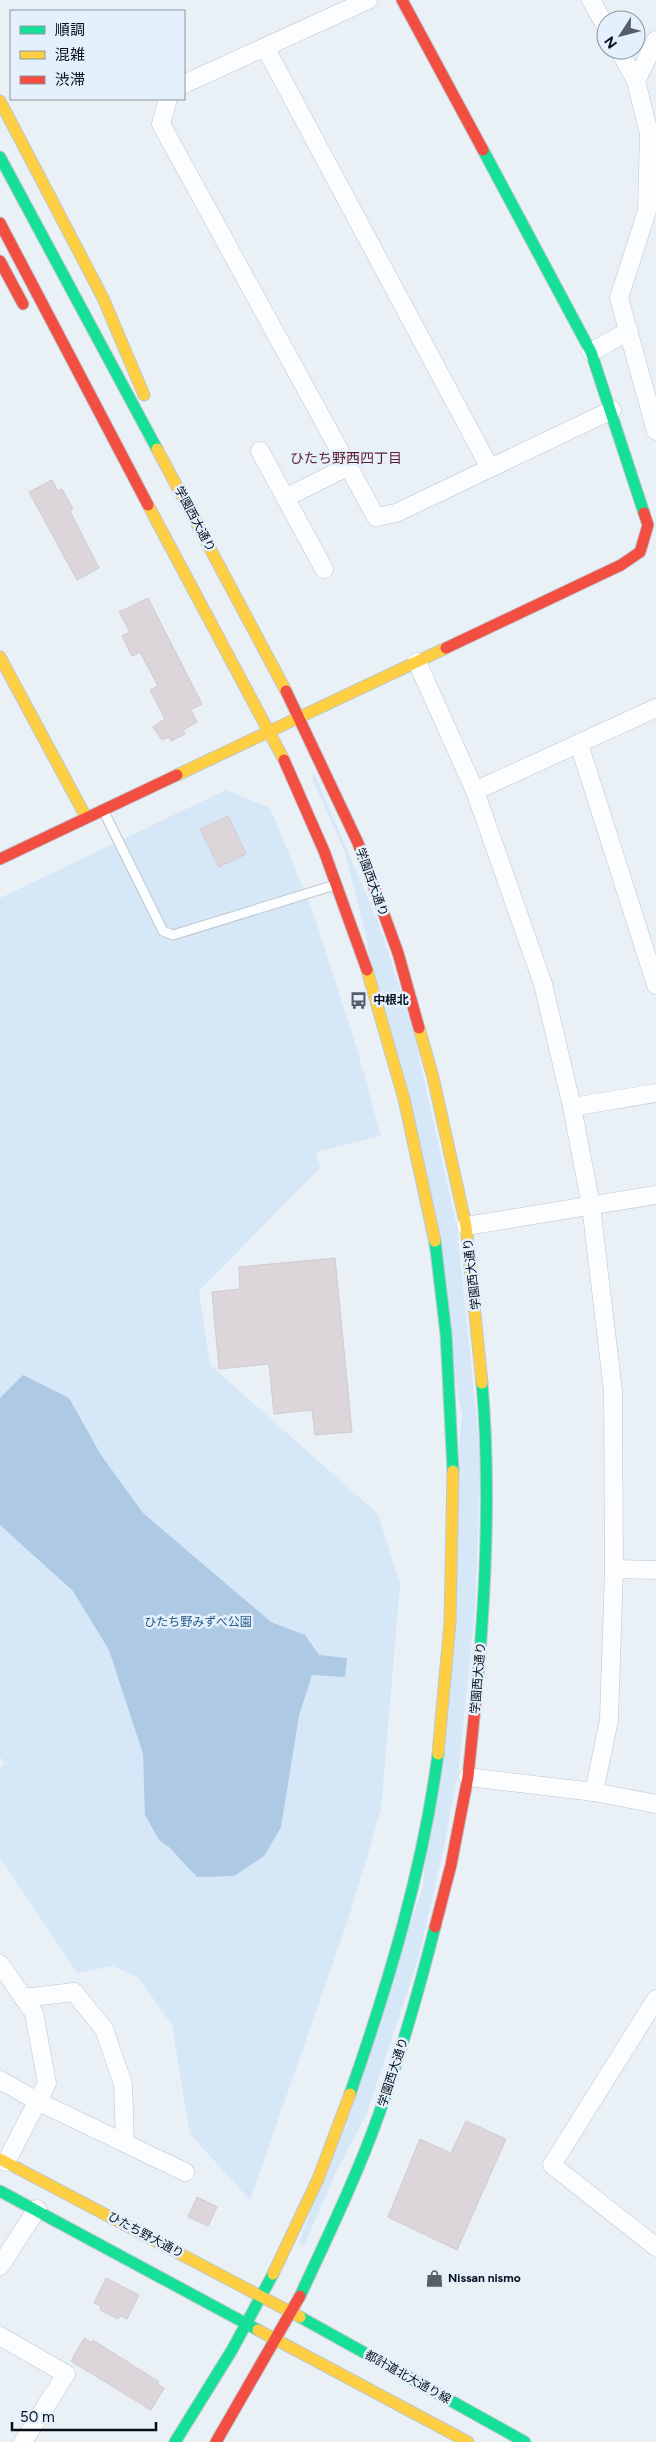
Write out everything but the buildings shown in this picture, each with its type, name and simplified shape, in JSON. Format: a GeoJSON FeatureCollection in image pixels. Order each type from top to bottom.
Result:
{"type":"FeatureCollection","features":[{"type":"Feature","properties":{"kind":"main road"},"geometry":{"type":"LineString","coordinates":[[0,859],[620,565],[640,552],[648,526],[612,410],[591,352],[402,0]]}},
{"type":"Feature","properties":{"kind":"main road"},"geometry":{"type":"LineString","coordinates":[[0,101],[102,298],[143,391],[162,458]]}},
{"type":"Feature","properties":{"kind":"main road","name":"学園西大通り"},"geometry":{"type":"LineString","coordinates":[[0,157],[272,661],[358,844],[398,953],[434,1077],[466,1226],[477,1320],[487,1438],[484,1617],[468,1777],[451,1864],[418,1995],[379,2114],[333,2228],[277,2340],[216,2442]]}},
{"type":"Feature","properties":{"kind":"main road"},"geometry":{"type":"LineString","coordinates":[[0,223],[64,348],[270,731],[291,774],[337,884],[368,966],[402,1084],[433,1230],[444,1315],[454,1444],[452,1616],[435,1776],[418,1861],[385,1987],[348,2103],[304,2209],[247,2323],[176,2442]]}},
{"type":"Feature","properties":{"kind":"main road"},"geometry":{"type":"LineString","coordinates":[[0,261],[28,313]]}},
{"type":"Feature","properties":{"kind":"main road"},"geometry":{"type":"LineString","coordinates":[[110,458],[166,535]]}},
{"type":"Feature","properties":{"kind":"main road"},"geometry":{"type":"LineString","coordinates":[[0,657],[86,817]]}},
{"type":"Feature","properties":{"kind":"main road","name":"ひたち野大通り"},"geometry":{"type":"LineString","coordinates":[[3,2160],[292,2312]]}},
{"type":"Feature","properties":{"kind":"main road"},"geometry":{"type":"LineString","coordinates":[[0,2191],[37,2209],[468,2442]]}},
{"type":"Feature","properties":{"kind":"main road","name":"都計道北大通り線"},"geometry":{"type":"LineString","coordinates":[[292,2312],[525,2442]]}},
{"type":"Feature","properties":{"kind":"street"},"geometry":{"type":"LineString","coordinates":[[185,84],[368,0]]}},
{"type":"Feature","properties":{"kind":"street"},"geometry":{"type":"LineString","coordinates":[[636,81],[656,40]]}},
{"type":"Feature","properties":{"kind":"street"},"geometry":{"type":"LineString","coordinates":[[265,47],[490,468]]}},
{"type":"Feature","properties":{"kind":"street"},"geometry":{"type":"LineString","coordinates":[[624,60],[636,81],[649,133],[647,211],[619,298],[656,431]]}},
{"type":"Feature","properties":{"kind":"street"},"geometry":{"type":"LineString","coordinates":[[168,100],[161,124],[376,517],[396,513],[612,410]]}},
{"type":"Feature","properties":{"kind":"street"},"geometry":{"type":"LineString","coordinates":[[591,352],[629,332]]}},
{"type":"Feature","properties":{"kind":"street"},"geometry":{"type":"LineString","coordinates":[[260,451],[324,569]]}},
{"type":"Feature","properties":{"kind":"street"},"geometry":{"type":"LineString","coordinates":[[285,498],[349,466]]}},
{"type":"Feature","properties":{"kind":"street"},"geometry":{"type":"LineString","coordinates":[[417,662],[474,791],[543,984],[572,1107],[591,1206],[613,1392],[614,1569],[609,1720],[594,1792]]}},
{"type":"Feature","properties":{"kind":"street"},"geometry":{"type":"LineString","coordinates":[[474,791],[656,708]]}},
{"type":"Feature","properties":{"kind":"street"},"geometry":{"type":"LineString","coordinates":[[579,744],[656,985]]}},
{"type":"Feature","properties":{"kind":"street"},"geometry":{"type":"LineString","coordinates":[[572,1107],[656,1093]]}},
{"type":"Feature","properties":{"kind":"street"},"geometry":{"type":"LineString","coordinates":[[466,1226],[656,1195]]}},
{"type":"Feature","properties":{"kind":"street"},"geometry":{"type":"LineString","coordinates":[[614,1569],[656,1570]]}},
{"type":"Feature","properties":{"kind":"street"},"geometry":{"type":"LineString","coordinates":[[468,1777],[594,1792],[656,1804]]}},
{"type":"Feature","properties":{"kind":"street"},"geometry":{"type":"LineString","coordinates":[[0,1964],[34,2013],[47,2083],[3,2160]]}},
{"type":"Feature","properties":{"kind":"street"},"geometry":{"type":"LineString","coordinates":[[23,1998],[74,1992],[104,2029],[123,2084],[125,2144]]}},
{"type":"Feature","properties":{"kind":"street"},"geometry":{"type":"LineString","coordinates":[[656,1999],[552,2165],[656,2247]]}},
{"type":"Feature","properties":{"kind":"street"},"geometry":{"type":"LineString","coordinates":[[0,2080],[37,2102],[185,2172]]}},
{"type":"Feature","properties":{"kind":"street"},"geometry":{"type":"LineString","coordinates":[[0,2266],[37,2209]]}},
{"type":"Feature","properties":{"kind":"street"},"geometry":{"type":"LineString","coordinates":[[0,2336],[66,2374],[23,2442]]}},
{"type":"Feature","properties":{"kind":"lane"},"geometry":{"type":"LineString","coordinates":[[103,809],[163,931],[173,935],[337,884]]}},
{"type":"Feature","properties":{"kind":"green space"},"geometry":{"type":"Polygon","coordinates":[[[314,773],[378,922],[412,1025],[457,1229],[481,1461],[475,1607],[459,1767],[444,1847],[419,1956],[367,2113],[337,2170],[304,2246],[299,2243],[423,1887],[462,1415],[364,927],[344,850],[312,778],[314,773]]]}},
{"type":"Feature","properties":{"kind":"green space","name":"ひたち野みずべ公園"},"geometry":{"type":"Polygon","coordinates":[[[226,790],[270,808],[312,909],[357,1049],[381,1136],[316,1152],[320,1168],[199,1291],[210,1365],[378,1514],[400,1584],[381,1809],[349,1917],[250,2200],[190,2134],[172,2025],[138,1977],[112,1966],[77,1973],[0,1858],[0,1768],[5,1764],[0,1757],[0,898],[226,790]]]}},
{"type":"Feature","properties":{"kind":"shaded area"},"geometry":{"type":"Polygon","coordinates":[[[23,1375],[69,1398],[101,1455],[143,1513],[271,1622],[305,1635],[319,1655],[347,1658],[345,1677],[312,1675],[299,1716],[281,1827],[264,1856],[234,1876],[197,1877],[170,1848],[159,1840],[145,1815],[143,1754],[109,1650],[73,1591],[0,1525],[0,1398],[23,1375]]]}},
{"type":"Feature","properties":{"kind":"traffic: fast"},"geometry":{"type":"LineString","coordinates":[[483,150],[591,352],[644,513]]}},
{"type":"Feature","properties":{"kind":"traffic: fast"},"geometry":{"type":"LineString","coordinates":[[0,157],[157,449]]}},
{"type":"Feature","properties":{"kind":"traffic: fast"},"geometry":{"type":"LineString","coordinates":[[435,1241],[446,1334],[453,1471]]}},
{"type":"Feature","properties":{"kind":"traffic: fast"},"geometry":{"type":"LineString","coordinates":[[476,1698],[485,1580],[487,1501],[482,1383]]}},
{"type":"Feature","properties":{"kind":"traffic: fast"},"geometry":{"type":"LineString","coordinates":[[350,2094],[378,2011],[403,1926],[423,1840],[438,1754]]}},
{"type":"Feature","properties":{"kind":"traffic: fast"},"geometry":{"type":"LineString","coordinates":[[300,2296],[352,2183],[379,2114],[395,2068],[435,1927]]}},
{"type":"Feature","properties":{"kind":"traffic: fast"},"geometry":{"type":"LineString","coordinates":[[0,2191],[258,2330]]}},
{"type":"Feature","properties":{"kind":"traffic: fast"},"geometry":{"type":"LineString","coordinates":[[175,2442],[232,2350],[273,2274]]}},
{"type":"Feature","properties":{"kind":"traffic: fast"},"geometry":{"type":"LineString","coordinates":[[300,2317],[525,2442]]}},
{"type":"Feature","properties":{"kind":"traffic: slow"},"geometry":{"type":"LineString","coordinates":[[0,101],[103,298],[144,395]]}},
{"type":"Feature","properties":{"kind":"traffic: slow"},"geometry":{"type":"LineString","coordinates":[[157,449],[286,691]]}},
{"type":"Feature","properties":{"kind":"traffic: slow"},"geometry":{"type":"LineString","coordinates":[[148,505],[284,760]]}},
{"type":"Feature","properties":{"kind":"traffic: slow"},"geometry":{"type":"LineString","coordinates":[[177,775],[446,648]]}},
{"type":"Feature","properties":{"kind":"traffic: slow"},"geometry":{"type":"LineString","coordinates":[[0,657],[86,817]]}},
{"type":"Feature","properties":{"kind":"traffic: slow"},"geometry":{"type":"LineString","coordinates":[[367,970],[404,1099],[435,1241]]}},
{"type":"Feature","properties":{"kind":"traffic: slow"},"geometry":{"type":"LineString","coordinates":[[419,1028],[433,1077],[466,1226],[482,1383]]}},
{"type":"Feature","properties":{"kind":"traffic: slow"},"geometry":{"type":"LineString","coordinates":[[438,1754],[450,1623],[453,1471]]}},
{"type":"Feature","properties":{"kind":"traffic: slow"},"geometry":{"type":"LineString","coordinates":[[273,2274],[318,2179],[350,2094]]}},
{"type":"Feature","properties":{"kind":"traffic: slow"},"geometry":{"type":"LineString","coordinates":[[0,2159],[300,2317]]}},
{"type":"Feature","properties":{"kind":"traffic: slow"},"geometry":{"type":"LineString","coordinates":[[258,2330],[468,2442]]}},
{"type":"Feature","properties":{"kind":"traffic: jam"},"geometry":{"type":"LineString","coordinates":[[402,0],[483,150]]}},
{"type":"Feature","properties":{"kind":"traffic: jam"},"geometry":{"type":"LineString","coordinates":[[0,223],[148,505]]}},
{"type":"Feature","properties":{"kind":"traffic: jam"},"geometry":{"type":"LineString","coordinates":[[0,261],[23,304]]}},
{"type":"Feature","properties":{"kind":"traffic: jam"},"geometry":{"type":"LineString","coordinates":[[446,648],[621,565],[640,552],[648,525],[644,513]]}},
{"type":"Feature","properties":{"kind":"traffic: jam"},"geometry":{"type":"LineString","coordinates":[[286,691],[358,843],[398,953],[419,1028]]}},
{"type":"Feature","properties":{"kind":"traffic: jam"},"geometry":{"type":"LineString","coordinates":[[284,760],[324,851],[367,970]]}},
{"type":"Feature","properties":{"kind":"traffic: jam"},"geometry":{"type":"LineString","coordinates":[[0,859],[177,775]]}},
{"type":"Feature","properties":{"kind":"traffic: jam"},"geometry":{"type":"LineString","coordinates":[[435,1927],[451,1865],[468,1777],[476,1698]]}},
{"type":"Feature","properties":{"kind":"traffic: jam"},"geometry":{"type":"LineString","coordinates":[[216,2442],[300,2296]]}},
{"type":"Feature","properties":{"kind":"place","name":"中根北"},"geometry":{"type":"Point","coordinates":[359,1000]}},
{"type":"Feature","properties":{"kind":"place","name":"Nissan nismo"},"geometry":{"type":"Point","coordinates":[434,2278]}},
{"type":"Feature","properties":{"kind":"district","name":"ひたち野西四丁目"},"geometry":{"type":"Point","coordinates":[346,458]}}]}
